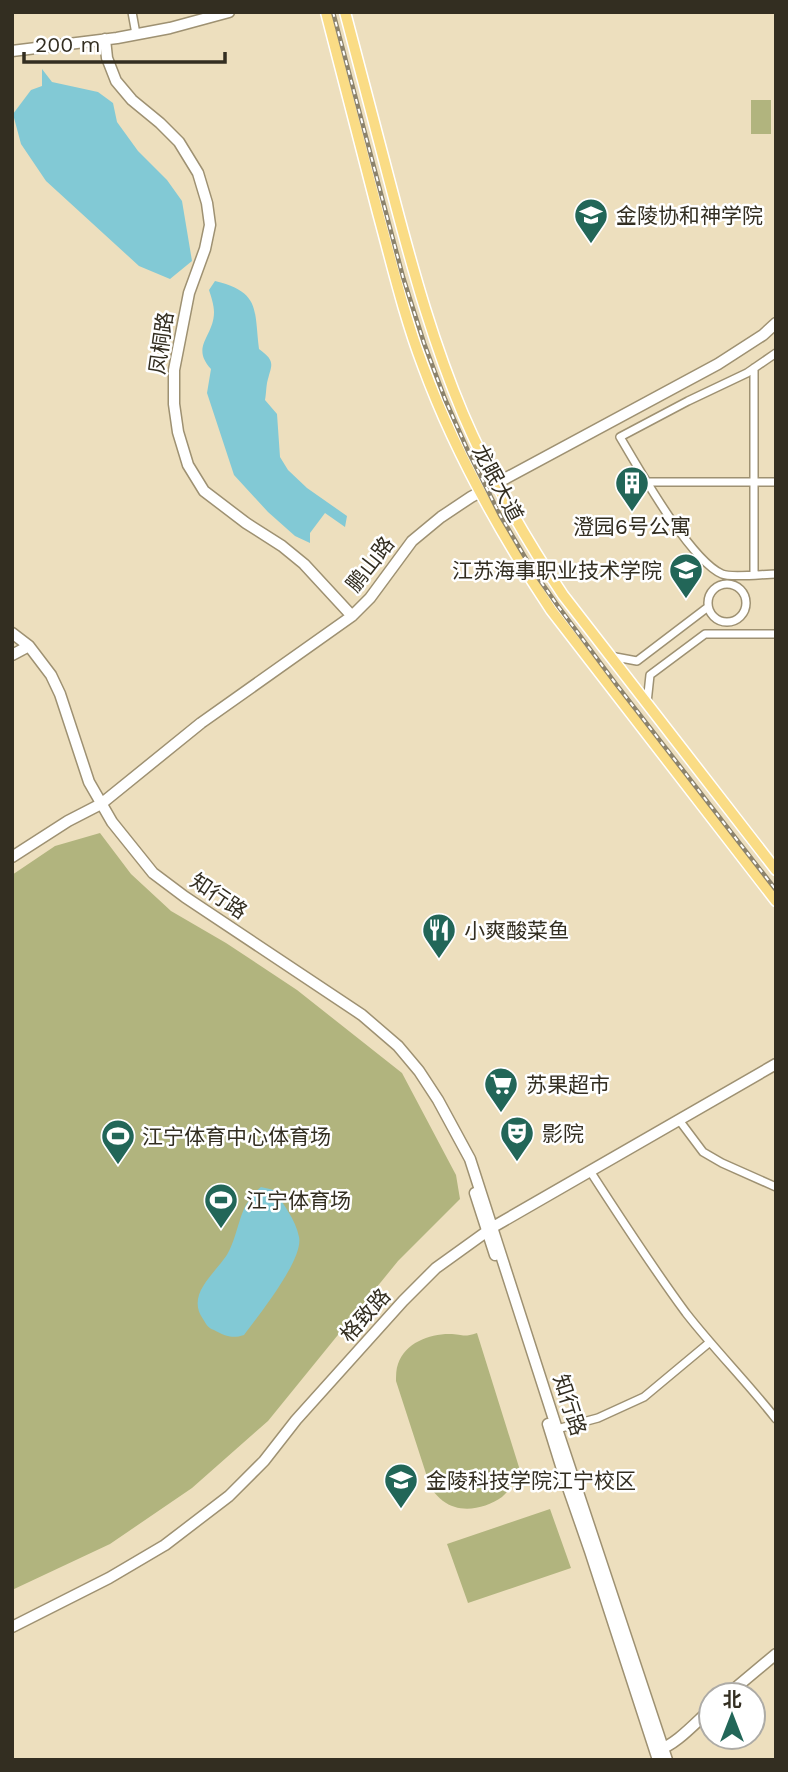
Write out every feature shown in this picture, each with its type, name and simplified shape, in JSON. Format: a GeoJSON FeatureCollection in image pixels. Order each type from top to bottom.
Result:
{"type":"FeatureCollection","features":[{"type":"Feature","properties":{"kind":"main road","name":"龙眠大道"},"geometry":{"type":"LineString","coordinates":[[326,12],[402,304],[422,366],[446,424],[480,492],[519,563],[551,610],[776,901]]}},
{"type":"Feature","properties":{"kind":"main road","name":"龙眠大道"},"geometry":{"type":"LineString","coordinates":[[345,12],[421,298],[440,358],[464,416],[497,483],[532,548],[563,595],[776,870]]}},
{"type":"Feature","properties":{"kind":"street"},"geometry":{"type":"LineString","coordinates":[[132,12],[136,34]]}},
{"type":"Feature","properties":{"kind":"street"},"geometry":{"type":"LineString","coordinates":[[12,51],[170,28],[229,12]]}},
{"type":"Feature","properties":{"kind":"street","name":"凤桐路"},"geometry":{"type":"LineString","coordinates":[[105,39],[107,58],[116,81],[132,100],[179,142],[198,173],[207,203],[210,225],[205,249],[189,293],[174,370],[174,404],[178,432],[188,465],[204,491],[297,558],[352,616]]}},
{"type":"Feature","properties":{"kind":"street","name":"鹏山路"},"geometry":{"type":"LineString","coordinates":[[12,857],[68,821],[101,804],[201,723],[352,616],[370,598],[412,541],[441,517],[480,492],[718,364],[763,335],[776,323]]}},
{"type":"Feature","properties":{"kind":"street"},"geometry":{"type":"LineString","coordinates":[[776,353],[754,368],[620,437],[646,482],[689,545],[724,580],[741,590],[746,600],[744,613],[727,623],[714,618],[708,607],[708,600],[713,590],[724,580],[776,574]]}},
{"type":"Feature","properties":{"kind":"street"},"geometry":{"type":"LineString","coordinates":[[754,368],[754,575]]}},
{"type":"Feature","properties":{"kind":"street"},"geometry":{"type":"LineString","coordinates":[[646,482],[776,482]]}},
{"type":"Feature","properties":{"kind":"street"},"geometry":{"type":"LineString","coordinates":[[610,656],[637,660],[708,607]]}},
{"type":"Feature","properties":{"kind":"street"},"geometry":{"type":"LineString","coordinates":[[727,623],[727,634]]}},
{"type":"Feature","properties":{"kind":"street","name":"知行路"},"geometry":{"type":"LineString","coordinates":[[12,633],[29,646],[51,675],[60,694],[89,782],[112,822],[153,873],[362,1015],[398,1046],[438,1100],[461,1144],[463,1162],[490,1229],[661,1755]]}},
{"type":"Feature","properties":{"kind":"street"},"geometry":{"type":"LineString","coordinates":[[647,704],[650,675],[705,634],[776,634]]}},
{"type":"Feature","properties":{"kind":"street"},"geometry":{"type":"LineString","coordinates":[[12,655],[29,646]]}},
{"type":"Feature","properties":{"kind":"street","name":"格致路"},"geometry":{"type":"LineString","coordinates":[[12,1627],[109,1578],[165,1545],[229,1496],[264,1461],[296,1420],[436,1268],[490,1229],[776,1064]]}},
{"type":"Feature","properties":{"kind":"street"},"geometry":{"type":"LineString","coordinates":[[679,1120],[702,1152],[776,1187]]}},
{"type":"Feature","properties":{"kind":"street"},"geometry":{"type":"LineString","coordinates":[[590,1171],[685,1312],[776,1419]]}},
{"type":"Feature","properties":{"kind":"street","name":"知行路"},"geometry":{"type":"LineString","coordinates":[[490,1229],[566,1482],[661,1755]]}},
{"type":"Feature","properties":{"kind":"street"},"geometry":{"type":"LineString","coordinates":[[557,1429],[598,1418],[644,1397],[710,1342]]}},
{"type":"Feature","properties":{"kind":"street"},"geometry":{"type":"LineString","coordinates":[[744,1681],[776,1654]]}},
{"type":"Feature","properties":{"kind":"street"},"geometry":{"type":"LineString","coordinates":[[661,1755],[697,1722]]}},
{"type":"Feature","properties":{"kind":"green space"},"geometry":{"type":"Polygon","coordinates":[[[751,100],[771,100],[771,134],[751,134],[751,100]]]}},
{"type":"Feature","properties":{"kind":"green space","name":"江宁体育场"},"geometry":{"type":"Polygon","coordinates":[[[100,833],[131,874],[171,911],[226,943],[297,990],[402,1073],[456,1175],[460,1199],[398,1261],[268,1421],[192,1488],[110,1544],[12,1590],[12,875],[55,846],[100,833]]]}},
{"type":"Feature","properties":{"kind":"green space"},"geometry":{"type":"Polygon","coordinates":[[[477,1333],[523,1480],[512,1485],[495,1501],[465,1509],[450,1505],[431,1489],[396,1381],[396,1372],[406,1350],[419,1341],[441,1334],[465,1336],[477,1333]]]}},
{"type":"Feature","properties":{"kind":"green space"},"geometry":{"type":"Polygon","coordinates":[[[550,1509],[571,1568],[468,1603],[447,1544],[550,1509]]]}},
{"type":"Feature","properties":{"kind":"water"},"geometry":{"type":"Polygon","coordinates":[[[42,69],[52,82],[98,92],[113,103],[117,122],[138,151],[167,180],[182,201],[192,261],[170,279],[139,266],[46,181],[21,144],[13,114],[31,90],[42,86],[42,69]]]}},
{"type":"Feature","properties":{"kind":"water"},"geometry":{"type":"Polygon","coordinates":[[[215,281],[241,291],[252,304],[259,349],[271,364],[265,400],[277,414],[280,457],[288,470],[307,488],[347,516],[345,527],[325,513],[310,533],[310,543],[295,536],[268,512],[234,475],[207,393],[211,369],[203,354],[213,321],[214,306],[209,290],[215,281]]]}},
{"type":"Feature","properties":{"kind":"water"},"geometry":{"type":"Polygon","coordinates":[[[261,1187],[274,1190],[292,1218],[299,1237],[299,1247],[279,1287],[244,1335],[229,1336],[207,1326],[198,1309],[198,1300],[206,1282],[230,1249],[248,1201],[261,1187]]]}},
{"type":"Feature","properties":{"kind":"railway"},"geometry":{"type":"LineString","coordinates":[[333,12],[403,277],[424,343],[445,399],[500,515],[558,606],[776,890]]}},
{"type":"Feature","properties":{"kind":"place","name":"金陵协和神学院"},"geometry":{"type":"Point","coordinates":[591,245]}},
{"type":"Feature","properties":{"kind":"place","name":"澄园6号公寓"},"geometry":{"type":"Point","coordinates":[632,513]}},
{"type":"Feature","properties":{"kind":"place","name":"江苏海事职业技术学院"},"geometry":{"type":"Point","coordinates":[686,600]}},
{"type":"Feature","properties":{"kind":"place","name":"小爽酸菜鱼"},"geometry":{"type":"Point","coordinates":[439,960]}},
{"type":"Feature","properties":{"kind":"place","name":"苏果超市"},"geometry":{"type":"Point","coordinates":[501,1114]}},
{"type":"Feature","properties":{"kind":"place","name":"影院"},"geometry":{"type":"Point","coordinates":[517,1163]}},
{"type":"Feature","properties":{"kind":"place","name":"江宁体育中心体育场"},"geometry":{"type":"Point","coordinates":[118,1166]}},
{"type":"Feature","properties":{"kind":"place","name":"江宁体育场"},"geometry":{"type":"Point","coordinates":[221,1230]}},
{"type":"Feature","properties":{"kind":"place","name":"金陵科技学院江宁校区"},"geometry":{"type":"Point","coordinates":[401,1510]}}]}
